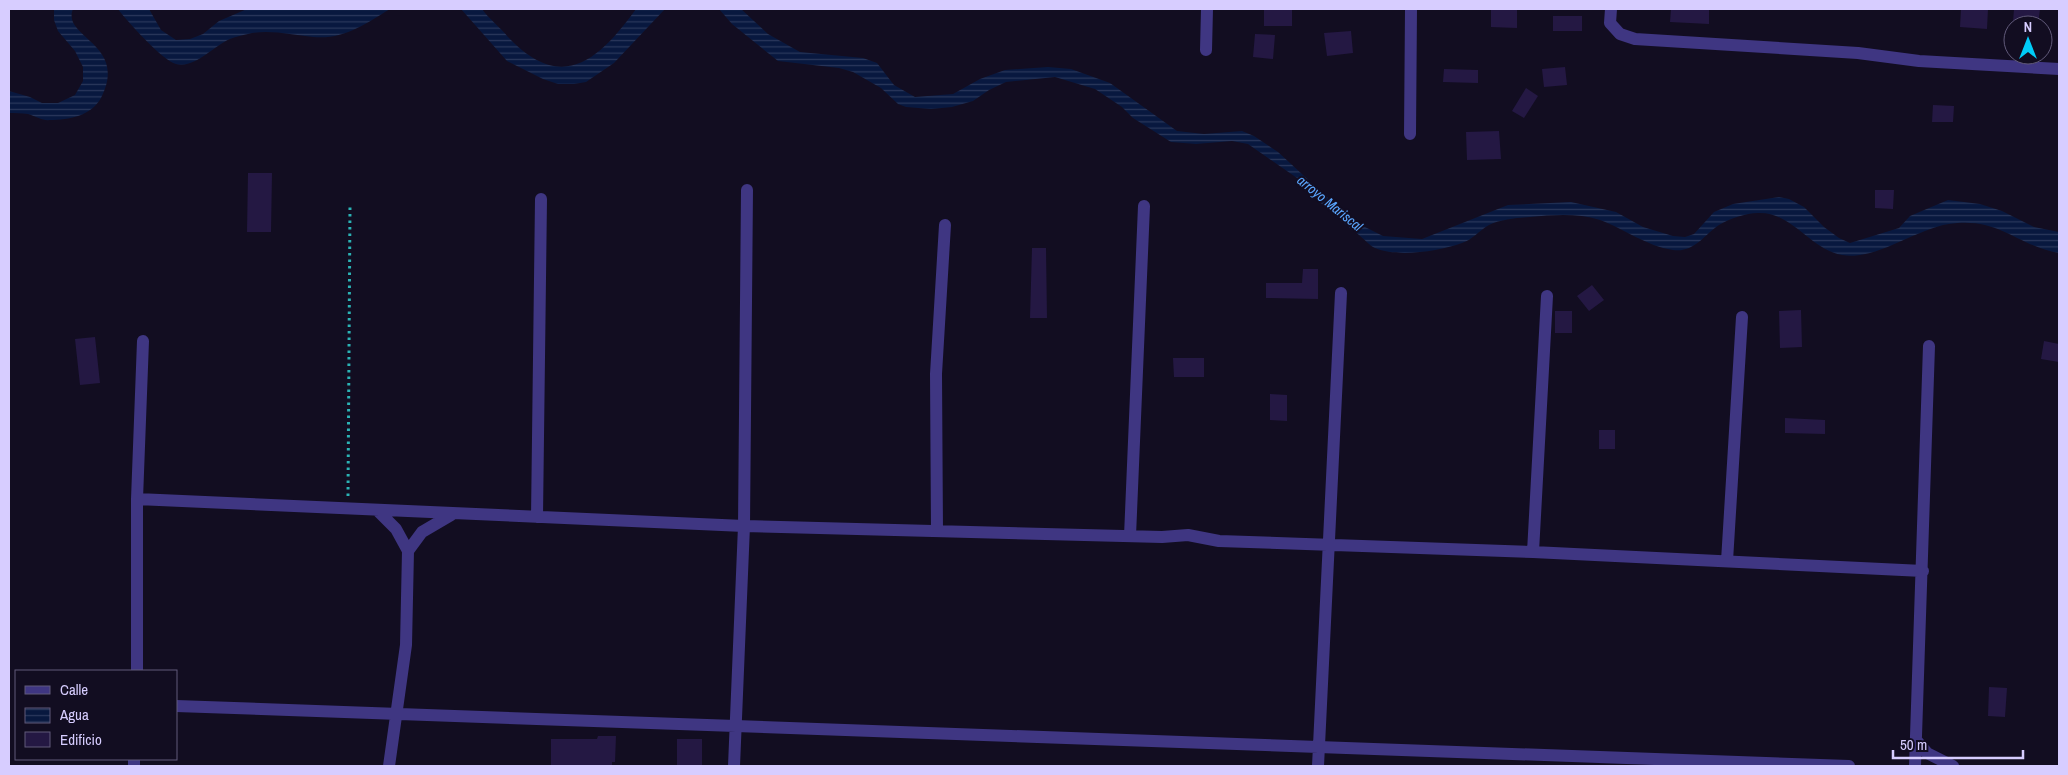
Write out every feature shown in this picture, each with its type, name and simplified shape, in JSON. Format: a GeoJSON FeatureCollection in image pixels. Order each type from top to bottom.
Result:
{"type":"FeatureCollection","features":[{"type":"Feature","properties":{"kind":"street"},"geometry":{"type":"LineString","coordinates":[[1206,50],[1207,9]]}},
{"type":"Feature","properties":{"kind":"street"},"geometry":{"type":"LineString","coordinates":[[1410,9],[1410,134]]}},
{"type":"Feature","properties":{"kind":"street"},"geometry":{"type":"LineString","coordinates":[[1611,9],[1610,23],[1620,34],[1635,40],[1858,53],[1919,61],[2059,69]]}},
{"type":"Feature","properties":{"kind":"street"},"geometry":{"type":"LineString","coordinates":[[734,766],[744,526],[747,190]]}},
{"type":"Feature","properties":{"kind":"street"},"geometry":{"type":"LineString","coordinates":[[537,517],[541,200]]}},
{"type":"Feature","properties":{"kind":"street"},"geometry":{"type":"LineString","coordinates":[[1130,536],[1144,206]]}},
{"type":"Feature","properties":{"kind":"street"},"geometry":{"type":"LineString","coordinates":[[937,531],[936,374],[945,225]]}},
{"type":"Feature","properties":{"kind":"street"},"geometry":{"type":"LineString","coordinates":[[1318,766],[1330,545],[1340,293]]}},
{"type":"Feature","properties":{"kind":"street"},"geometry":{"type":"LineString","coordinates":[[1533,552],[1547,296]]}},
{"type":"Feature","properties":{"kind":"street"},"geometry":{"type":"LineString","coordinates":[[1727,561],[1742,317]]}},
{"type":"Feature","properties":{"kind":"street"},"geometry":{"type":"LineString","coordinates":[[137,670],[137,499],[143,341]]}},
{"type":"Feature","properties":{"kind":"street"},"geometry":{"type":"LineString","coordinates":[[1915,766],[1929,346]]}},
{"type":"Feature","properties":{"kind":"street"},"geometry":{"type":"LineString","coordinates":[[137,499],[744,526],[1130,536],[1188,535],[1219,541],[1533,552],[1922,571]]}},
{"type":"Feature","properties":{"kind":"street"},"geometry":{"type":"LineString","coordinates":[[378,511],[396,529],[408,551],[406,645],[389,766]]}},
{"type":"Feature","properties":{"kind":"street"},"geometry":{"type":"LineString","coordinates":[[408,551],[422,532],[454,514]]}},
{"type":"Feature","properties":{"kind":"street"},"geometry":{"type":"LineString","coordinates":[[178,706],[1849,766]]}},
{"type":"Feature","properties":{"kind":"street"},"geometry":{"type":"LineString","coordinates":[[1916,740],[1928,753],[1953,766]]}},
{"type":"Feature","properties":{"kind":"path"},"geometry":{"type":"LineString","coordinates":[[348,509],[350,206]]}},
{"type":"Feature","properties":{"kind":"water"},"geometry":{"type":"Polygon","coordinates":[[[54,9],[73,9],[72,19],[76,27],[101,53],[107,65],[107,80],[101,98],[91,109],[72,118],[47,120],[28,114],[9,113],[9,91],[30,97],[42,103],[58,103],[75,95],[83,81],[83,67],[75,51],[58,31],[54,20],[54,9]]]}},
{"type":"Feature","properties":{"kind":"water"},"geometry":{"type":"Polygon","coordinates":[[[118,9],[149,9],[161,30],[176,40],[190,39],[203,34],[219,21],[247,9],[390,9],[354,30],[335,36],[313,37],[264,32],[239,36],[224,42],[197,60],[183,65],[176,64],[163,56],[136,30],[118,9]]]}},
{"type":"Feature","properties":{"kind":"water"},"geometry":{"type":"Polygon","coordinates":[[[461,9],[482,9],[527,54],[546,64],[562,67],[578,64],[593,55],[608,43],[636,9],[665,9],[614,63],[586,82],[558,84],[543,79],[507,61],[461,9]]]}},
{"type":"Feature","properties":{"kind":"water","name":"arroyo Mariscal"},"geometry":{"type":"Polygon","coordinates":[[[719,9],[741,9],[768,34],[800,52],[863,58],[877,63],[894,85],[915,97],[953,94],[980,79],[1005,70],[1048,67],[1071,69],[1110,83],[1177,131],[1204,134],[1242,131],[1254,136],[1278,152],[1353,221],[1383,236],[1422,239],[1508,205],[1571,202],[1616,212],[1643,227],[1673,236],[1685,237],[1694,234],[1714,212],[1733,204],[1779,197],[1789,199],[1804,207],[1824,227],[1839,238],[1850,243],[1899,228],[1910,216],[1948,200],[1980,204],[2002,211],[2034,227],[2059,232],[2059,253],[2031,244],[1995,228],[1981,224],[1966,223],[1936,227],[1868,253],[1855,256],[1842,255],[1820,246],[1781,218],[1770,214],[1758,213],[1743,215],[1723,223],[1693,246],[1680,250],[1654,245],[1600,220],[1583,216],[1565,215],[1499,221],[1489,225],[1466,242],[1442,249],[1407,253],[1384,251],[1371,246],[1302,186],[1297,178],[1248,144],[1232,141],[1196,144],[1171,142],[1133,118],[1122,107],[1095,89],[1055,77],[1006,82],[989,90],[973,101],[952,107],[931,109],[906,107],[898,104],[881,88],[853,72],[839,68],[778,61],[732,24],[719,9]]]}},
{"type":"Feature","properties":{"kind":"building"},"geometry":{"type":"Polygon","coordinates":[[[1264,9],[1292,9],[1292,26],[1264,26],[1264,9]]]}},
{"type":"Feature","properties":{"kind":"building"},"geometry":{"type":"Polygon","coordinates":[[[1491,9],[1517,9],[1517,28],[1491,27],[1491,9]]]}},
{"type":"Feature","properties":{"kind":"building"},"geometry":{"type":"Polygon","coordinates":[[[1671,9],[1709,9],[1709,24],[1670,22],[1671,9]]]}},
{"type":"Feature","properties":{"kind":"building"},"geometry":{"type":"Polygon","coordinates":[[[1961,9],[1988,9],[1987,29],[1960,27],[1961,9]]]}},
{"type":"Feature","properties":{"kind":"building"},"geometry":{"type":"Polygon","coordinates":[[[2014,9],[2040,9],[2039,15],[2014,15],[2014,9]]]}},
{"type":"Feature","properties":{"kind":"building"},"geometry":{"type":"Polygon","coordinates":[[[1553,16],[1582,16],[1582,31],[1553,31],[1553,16]]]}},
{"type":"Feature","properties":{"kind":"building"},"geometry":{"type":"Polygon","coordinates":[[[1351,31],[1353,53],[1327,56],[1324,33],[1351,31]]]}},
{"type":"Feature","properties":{"kind":"building"},"geometry":{"type":"Polygon","coordinates":[[[1255,34],[1275,35],[1273,59],[1253,57],[1255,34]]]}},
{"type":"Feature","properties":{"kind":"building"},"geometry":{"type":"Polygon","coordinates":[[[1565,67],[1567,85],[1544,87],[1542,69],[1565,67]]]}},
{"type":"Feature","properties":{"kind":"building"},"geometry":{"type":"Polygon","coordinates":[[[1444,69],[1478,70],[1478,83],[1443,82],[1444,69]]]}},
{"type":"Feature","properties":{"kind":"building"},"geometry":{"type":"Polygon","coordinates":[[[1526,88],[1538,96],[1524,118],[1512,111],[1526,88]]]}},
{"type":"Feature","properties":{"kind":"building"},"geometry":{"type":"Polygon","coordinates":[[[1933,105],[1954,106],[1953,122],[1932,122],[1933,105]]]}},
{"type":"Feature","properties":{"kind":"building"},"geometry":{"type":"Polygon","coordinates":[[[1499,131],[1501,159],[1467,160],[1466,132],[1499,131]]]}},
{"type":"Feature","properties":{"kind":"building"},"geometry":{"type":"Polygon","coordinates":[[[248,173],[272,173],[271,232],[247,232],[248,173]]]}},
{"type":"Feature","properties":{"kind":"building"},"geometry":{"type":"Polygon","coordinates":[[[1875,190],[1894,190],[1893,209],[1875,208],[1875,190]]]}},
{"type":"Feature","properties":{"kind":"building"},"geometry":{"type":"Polygon","coordinates":[[[1032,248],[1046,248],[1047,318],[1030,318],[1032,248]]]}},
{"type":"Feature","properties":{"kind":"building"},"geometry":{"type":"Polygon","coordinates":[[[1303,269],[1318,269],[1318,299],[1266,298],[1266,283],[1302,283],[1303,269]]]}},
{"type":"Feature","properties":{"kind":"building"},"geometry":{"type":"Polygon","coordinates":[[[1592,285],[1604,300],[1589,311],[1577,296],[1592,285]]]}},
{"type":"Feature","properties":{"kind":"building"},"geometry":{"type":"Polygon","coordinates":[[[1801,310],[1802,347],[1780,348],[1779,311],[1801,310]]]}},
{"type":"Feature","properties":{"kind":"building"},"geometry":{"type":"Polygon","coordinates":[[[1555,311],[1572,311],[1572,333],[1555,333],[1555,311]]]}},
{"type":"Feature","properties":{"kind":"building"},"geometry":{"type":"Polygon","coordinates":[[[95,337],[100,383],[80,385],[75,339],[95,337]]]}},
{"type":"Feature","properties":{"kind":"building"},"geometry":{"type":"Polygon","coordinates":[[[2044,341],[2059,344],[2059,362],[2041,359],[2044,341]]]}},
{"type":"Feature","properties":{"kind":"building"},"geometry":{"type":"Polygon","coordinates":[[[1173,358],[1204,358],[1204,377],[1174,377],[1173,358]]]}},
{"type":"Feature","properties":{"kind":"building"},"geometry":{"type":"Polygon","coordinates":[[[1270,394],[1287,395],[1287,421],[1270,420],[1270,394]]]}},
{"type":"Feature","properties":{"kind":"building"},"geometry":{"type":"Polygon","coordinates":[[[1785,418],[1825,420],[1825,434],[1785,433],[1785,418]]]}},
{"type":"Feature","properties":{"kind":"building"},"geometry":{"type":"Polygon","coordinates":[[[1599,430],[1615,430],[1615,449],[1599,449],[1599,430]]]}},
{"type":"Feature","properties":{"kind":"building"},"geometry":{"type":"Polygon","coordinates":[[[1989,687],[2007,688],[2005,717],[1988,716],[1989,687]]]}},
{"type":"Feature","properties":{"kind":"building"},"geometry":{"type":"Polygon","coordinates":[[[598,736],[616,736],[615,762],[612,762],[612,766],[551,766],[551,739],[597,739],[598,736]]]}},
{"type":"Feature","properties":{"kind":"building"},"geometry":{"type":"Polygon","coordinates":[[[677,739],[702,739],[702,766],[677,766],[677,739]]]}}]}
